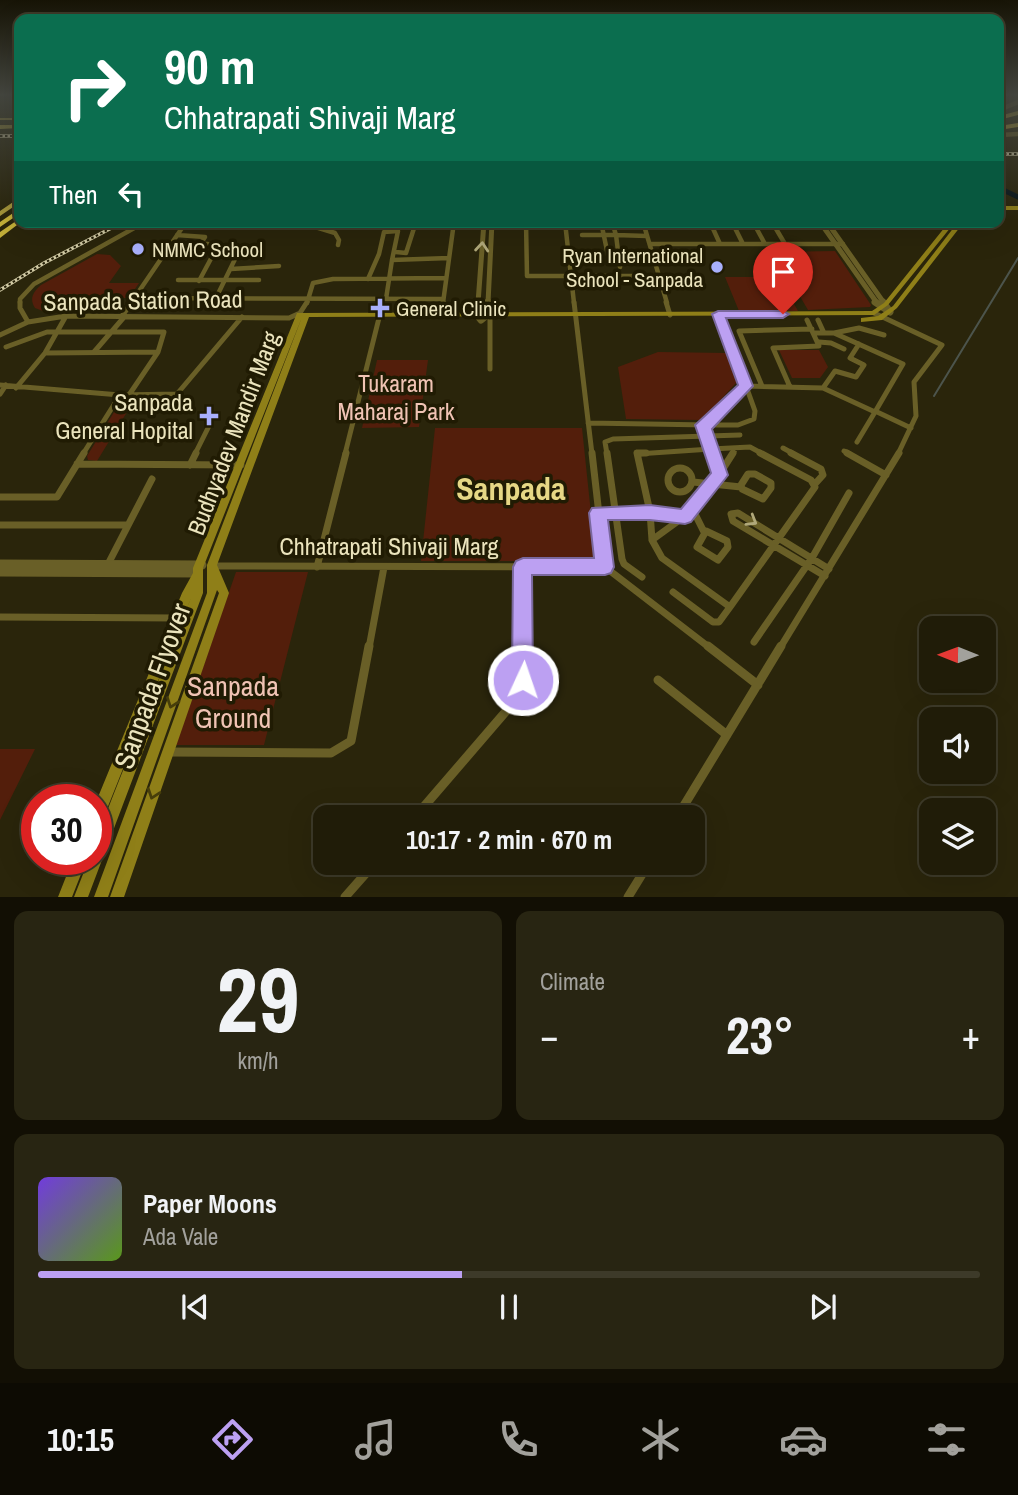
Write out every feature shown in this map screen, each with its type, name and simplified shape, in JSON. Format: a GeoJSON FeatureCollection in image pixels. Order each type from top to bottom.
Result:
{"type":"FeatureCollection","features":[{"type":"Feature","properties":{"kind":"highway"},"geometry":{"type":"LineString","coordinates":[[0,225],[14,214]]}},
{"type":"Feature","properties":{"kind":"highway"},"geometry":{"type":"LineString","coordinates":[[0,236],[14,225]]}},
{"type":"Feature","properties":{"kind":"main road"},"geometry":{"type":"LineString","coordinates":[[575,317],[670,314],[818,320],[890,312],[947,228]]}},
{"type":"Feature","properties":{"kind":"main road"},"geometry":{"type":"LineString","coordinates":[[877,315],[955,228]]}},
{"type":"Feature","properties":{"kind":"main road","name":"Sanpada Station Road"},"geometry":{"type":"LineString","coordinates":[[379,317],[441,314],[484,317]]}},
{"type":"Feature","properties":{"kind":"main road"},"geometry":{"type":"LineString","coordinates":[[484,317],[877,315]]}},
{"type":"Feature","properties":{"kind":"main road","name":"Sanpada Station Road"},"geometry":{"type":"LineString","coordinates":[[300,316],[484,317]]}},
{"type":"Feature","properties":{"kind":"main road","name":"Budhyadev Mandir Marg"},"geometry":{"type":"LineString","coordinates":[[206,569],[241,465],[300,316]]}},
{"type":"Feature","properties":{"kind":"main road","name":"Budhyadev Mandir Marg"},"geometry":{"type":"LineString","coordinates":[[206,569],[300,316]]}},
{"type":"Feature","properties":{"kind":"main road"},"geometry":{"type":"LineString","coordinates":[[110,784],[177,618],[206,569],[224,593],[117,897]]}},
{"type":"Feature","properties":{"kind":"main road","name":"Sanpada Flyover"},"geometry":{"type":"LineString","coordinates":[[101,897],[212,593],[206,569]]}},
{"type":"Feature","properties":{"kind":"main road","name":"Sanpada Flyover"},"geometry":{"type":"LineString","coordinates":[[112,816],[206,569]]}},
{"type":"Feature","properties":{"kind":"main road"},"geometry":{"type":"LineString","coordinates":[[65,897],[74,875]]}},
{"type":"Feature","properties":{"kind":"main road","name":"Sanpada Flyover"},"geometry":{"type":"LineString","coordinates":[[81,897],[89,875]]}},
{"type":"Feature","properties":{"kind":"street"},"geometry":{"type":"LineString","coordinates":[[28,322],[20,307],[20,299],[26,291],[44,277],[134,228]]}},
{"type":"Feature","properties":{"kind":"street"},"geometry":{"type":"LineString","coordinates":[[94,352],[114,332],[182,229],[178,228]]}},
{"type":"Feature","properties":{"kind":"street"},"geometry":{"type":"LineString","coordinates":[[319,228],[335,233],[339,240],[338,245]]}},
{"type":"Feature","properties":{"kind":"street"},"geometry":{"type":"LineString","coordinates":[[378,249],[406,253],[414,228]]}},
{"type":"Feature","properties":{"kind":"street"},"geometry":{"type":"LineString","coordinates":[[441,314],[453,228]]}},
{"type":"Feature","properties":{"kind":"street"},"geometry":{"type":"LineString","coordinates":[[484,228],[480,277],[490,369]]}},
{"type":"Feature","properties":{"kind":"street"},"geometry":{"type":"LineString","coordinates":[[484,317],[492,228]]}},
{"type":"Feature","properties":{"kind":"street"},"geometry":{"type":"LineString","coordinates":[[526,228],[527,276],[659,276]]}},
{"type":"Feature","properties":{"kind":"street"},"geometry":{"type":"LineString","coordinates":[[566,228],[605,567],[758,684]]}},
{"type":"Feature","properties":{"kind":"street"},"geometry":{"type":"LineString","coordinates":[[603,228],[609,260]]}},
{"type":"Feature","properties":{"kind":"street"},"geometry":{"type":"LineString","coordinates":[[614,228],[620,267]]}},
{"type":"Feature","properties":{"kind":"street"},"geometry":{"type":"LineString","coordinates":[[645,228],[670,314]]}},
{"type":"Feature","properties":{"kind":"street"},"geometry":{"type":"LineString","coordinates":[[713,228],[720,244]]}},
{"type":"Feature","properties":{"kind":"street"},"geometry":{"type":"LineString","coordinates":[[735,228],[743,244]]}},
{"type":"Feature","properties":{"kind":"street"},"geometry":{"type":"LineString","coordinates":[[756,228],[765,244]]}},
{"type":"Feature","properties":{"kind":"street"},"geometry":{"type":"LineString","coordinates":[[776,228],[785,244]]}},
{"type":"Feature","properties":{"kind":"street"},"geometry":{"type":"LineString","coordinates":[[825,228],[890,312]]}},
{"type":"Feature","properties":{"kind":"street"},"geometry":{"type":"LineString","coordinates":[[830,228],[839,244]]}},
{"type":"Feature","properties":{"kind":"street"},"geometry":{"type":"LineString","coordinates":[[369,279],[384,232],[398,231],[386,299]]}},
{"type":"Feature","properties":{"kind":"street"},"geometry":{"type":"LineString","coordinates":[[177,235],[205,237],[201,243],[220,246],[199,281]]}},
{"type":"Feature","properties":{"kind":"street"},"geometry":{"type":"LineString","coordinates":[[582,235],[647,236]]}},
{"type":"Feature","properties":{"kind":"street"},"geometry":{"type":"LineString","coordinates":[[650,244],[839,244]]}},
{"type":"Feature","properties":{"kind":"street"},"geometry":{"type":"LineString","coordinates":[[214,253],[238,253],[216,298]]}},
{"type":"Feature","properties":{"kind":"street"},"geometry":{"type":"LineString","coordinates":[[392,260],[449,258]]}},
{"type":"Feature","properties":{"kind":"street"},"geometry":{"type":"LineString","coordinates":[[231,269],[279,266]]}},
{"type":"Feature","properties":{"kind":"street"},"geometry":{"type":"LineString","coordinates":[[480,277],[489,277]]}},
{"type":"Feature","properties":{"kind":"street"},"geometry":{"type":"LineString","coordinates":[[300,316],[313,283],[333,279],[446,278]]}},
{"type":"Feature","properties":{"kind":"street"},"geometry":{"type":"LineString","coordinates":[[178,280],[259,280]]}},
{"type":"Feature","properties":{"kind":"street"},"geometry":{"type":"LineString","coordinates":[[135,298],[443,299]]}},
{"type":"Feature","properties":{"kind":"street"},"geometry":{"type":"LineString","coordinates":[[684,805],[886,475],[916,416],[914,382],[942,345],[877,315]]}},
{"type":"Feature","properties":{"kind":"street"},"geometry":{"type":"LineString","coordinates":[[16,388],[45,353],[66,316]]}},
{"type":"Feature","properties":{"kind":"street","name":"Sanpada Station Road"},"geometry":{"type":"LineString","coordinates":[[0,335],[28,322],[66,316],[300,316]]}},
{"type":"Feature","properties":{"kind":"street"},"geometry":{"type":"LineString","coordinates":[[0,394],[3,385],[120,395],[177,394],[242,317]]}},
{"type":"Feature","properties":{"kind":"street"},"geometry":{"type":"LineString","coordinates":[[317,566],[379,317]]}},
{"type":"Feature","properties":{"kind":"street"},"geometry":{"type":"LineString","coordinates":[[587,423],[705,425],[740,424],[754,419],[755,411],[719,317]]}},
{"type":"Feature","properties":{"kind":"street"},"geometry":{"type":"LineString","coordinates":[[807,320],[819,342]]}},
{"type":"Feature","properties":{"kind":"street"},"geometry":{"type":"LineString","coordinates":[[818,320],[824,333]]}},
{"type":"Feature","properties":{"kind":"street"},"geometry":{"type":"LineString","coordinates":[[762,386],[739,331],[834,333],[848,327],[863,326],[884,335]]}},
{"type":"Feature","properties":{"kind":"street"},"geometry":{"type":"LineString","coordinates":[[6,347],[31,336],[57,332],[164,332],[158,352],[129,395]]}},
{"type":"Feature","properties":{"kind":"street"},"geometry":{"type":"LineString","coordinates":[[834,333],[903,364],[858,442]]}},
{"type":"Feature","properties":{"kind":"street"},"geometry":{"type":"LineString","coordinates":[[819,342],[831,343],[844,349]]}},
{"type":"Feature","properties":{"kind":"street"},"geometry":{"type":"LineString","coordinates":[[790,387],[773,348],[817,347],[819,342]]}},
{"type":"Feature","properties":{"kind":"street"},"geometry":{"type":"LineString","coordinates":[[823,388],[835,371],[856,377],[864,365],[850,358],[859,344]]}},
{"type":"Feature","properties":{"kind":"street"},"geometry":{"type":"LineString","coordinates":[[45,353],[158,352]]}},
{"type":"Feature","properties":{"kind":"street"},"geometry":{"type":"LineString","coordinates":[[705,425],[746,386],[762,386],[823,388],[911,428]]}},
{"type":"Feature","properties":{"kind":"street"},"geometry":{"type":"LineString","coordinates":[[0,497],[57,497],[120,395]]}},
{"type":"Feature","properties":{"kind":"street"},"geometry":{"type":"LineString","coordinates":[[190,465],[210,424]]}},
{"type":"Feature","properties":{"kind":"street"},"geometry":{"type":"LineString","coordinates":[[705,425],[719,475]]}},
{"type":"Feature","properties":{"kind":"street"},"geometry":{"type":"LineString","coordinates":[[642,577],[624,564],[605,442],[613,439],[740,435]]}},
{"type":"Feature","properties":{"kind":"street"},"geometry":{"type":"LineString","coordinates":[[730,607],[662,558],[652,540],[650,512],[637,453],[750,447],[811,480],[814,485]]}},
{"type":"Feature","properties":{"kind":"street"},"geometry":{"type":"LineString","coordinates":[[652,540],[685,516],[719,475],[736,448]]}},
{"type":"Feature","properties":{"kind":"street"},"geometry":{"type":"LineString","coordinates":[[673,592],[713,622],[719,622],[823,475],[821,469],[783,448]]}},
{"type":"Feature","properties":{"kind":"street"},"geometry":{"type":"LineString","coordinates":[[844,451],[886,475]]}},
{"type":"Feature","properties":{"kind":"street"},"geometry":{"type":"LineString","coordinates":[[77,464],[241,465]]}},
{"type":"Feature","properties":{"kind":"street"},"geometry":{"type":"LineString","coordinates":[[673,470],[681,470],[690,475],[693,482],[690,488],[685,490],[671,487],[667,474],[673,470]]}},
{"type":"Feature","properties":{"kind":"street"},"geometry":{"type":"LineString","coordinates":[[693,482],[741,487],[761,500],[771,486],[768,481],[750,473],[741,487]]}},
{"type":"Feature","properties":{"kind":"street"},"geometry":{"type":"LineString","coordinates":[[106,568],[152,479]]}},
{"type":"Feature","properties":{"kind":"street"},"geometry":{"type":"LineString","coordinates":[[685,490],[704,531],[697,547],[718,560],[728,547],[727,541],[710,531],[704,531]]}},
{"type":"Feature","properties":{"kind":"street"},"geometry":{"type":"LineString","coordinates":[[754,642],[810,561],[849,493]]}},
{"type":"Feature","properties":{"kind":"street"},"geometry":{"type":"LineString","coordinates":[[598,513],[650,512],[685,516]]}},
{"type":"Feature","properties":{"kind":"street"},"geometry":{"type":"LineString","coordinates":[[810,561],[733,521],[731,514],[738,513],[778,537],[827,572]]}},
{"type":"Feature","properties":{"kind":"street"},"geometry":{"type":"LineString","coordinates":[[0,524],[128,525]]}},
{"type":"Feature","properties":{"kind":"street","name":"Chhatrapati Shivaji Marg"},"geometry":{"type":"LineString","coordinates":[[0,564],[206,569],[317,566],[605,567]]}},
{"type":"Feature","properties":{"kind":"street"},"geometry":{"type":"LineString","coordinates":[[168,752],[318,755],[331,753],[351,741],[384,566]]}},
{"type":"Feature","properties":{"kind":"street"},"geometry":{"type":"LineString","coordinates":[[425,805],[514,702],[523,680],[525,658],[523,567]]}},
{"type":"Feature","properties":{"kind":"street","name":"Chhatrapati Shivaji Marg"},"geometry":{"type":"LineString","coordinates":[[0,572],[106,568]]}},
{"type":"Feature","properties":{"kind":"street"},"geometry":{"type":"LineString","coordinates":[[0,617],[177,618]]}},
{"type":"Feature","properties":{"kind":"street"},"geometry":{"type":"LineString","coordinates":[[658,680],[727,736]]}},
{"type":"Feature","properties":{"kind":"street"},"geometry":{"type":"LineString","coordinates":[[345,897],[364,875]]}},
{"type":"Feature","properties":{"kind":"street"},"geometry":{"type":"LineString","coordinates":[[628,897],[642,875]]}},
{"type":"Feature","properties":{"kind":"green space"},"geometry":{"type":"Polygon","coordinates":[[[835,251],[870,307],[808,310],[774,252],[835,251]]]}},
{"type":"Feature","properties":{"kind":"green space"},"geometry":{"type":"Polygon","coordinates":[[[97,254],[110,255],[121,266],[109,283],[139,283],[129,298],[97,298],[87,312],[43,311],[35,308],[33,296],[41,285],[97,254]]]}},
{"type":"Feature","properties":{"kind":"green space"},"geometry":{"type":"Polygon","coordinates":[[[725,277],[779,277],[798,311],[739,311],[725,277]]]}},
{"type":"Feature","properties":{"kind":"green space"},"geometry":{"type":"Polygon","coordinates":[[[779,350],[819,350],[828,367],[820,378],[792,378],[779,350]]]}},
{"type":"Feature","properties":{"kind":"green space"},"geometry":{"type":"Polygon","coordinates":[[[658,352],[727,353],[737,382],[702,420],[626,419],[618,367],[658,352]]]}},
{"type":"Feature","properties":{"kind":"green space","name":"Tukaram Maharaj Park"},"geometry":{"type":"Polygon","coordinates":[[[377,360],[428,360],[419,427],[362,428],[377,360]]]}},
{"type":"Feature","properties":{"kind":"green space"},"geometry":{"type":"Polygon","coordinates":[[[127,399],[135,399],[97,461],[88,460],[87,456],[119,404],[127,399]]]}},
{"type":"Feature","properties":{"kind":"green space"},"geometry":{"type":"Polygon","coordinates":[[[435,428],[582,428],[596,561],[421,561],[435,428]]]}},
{"type":"Feature","properties":{"kind":"green space","name":"Sanpada Ground"},"geometry":{"type":"Polygon","coordinates":[[[236,572],[308,572],[264,745],[176,745],[236,572]]]}},
{"type":"Feature","properties":{"kind":"green space"},"geometry":{"type":"Polygon","coordinates":[[[0,749],[35,749],[0,820],[0,749]]]}},
{"type":"Feature","properties":{"kind":"waterway"},"geometry":{"type":"LineString","coordinates":[[1004,190],[1018,197]]}},
{"type":"Feature","properties":{"kind":"waterway"},"geometry":{"type":"LineString","coordinates":[[934,396],[1018,258]]}},
{"type":"Feature","properties":{"kind":"railway"},"geometry":{"type":"LineString","coordinates":[[0,136],[14,136]]}},
{"type":"Feature","properties":{"kind":"railway"},"geometry":{"type":"LineString","coordinates":[[1004,154],[1018,154]]}},
{"type":"Feature","properties":{"kind":"railway"},"geometry":{"type":"LineString","coordinates":[[0,290],[44,263],[111,228]]}},
{"type":"Feature","properties":{"kind":"place","name":"NMMC School"},"geometry":{"type":"Point","coordinates":[138,249]}},
{"type":"Feature","properties":{"kind":"place","name":"Ryan International School - Sanpada"},"geometry":{"type":"Point","coordinates":[717,267]}},
{"type":"Feature","properties":{"kind":"place","name":"General Clinic"},"geometry":{"type":"Point","coordinates":[380,308]}},
{"type":"Feature","properties":{"kind":"place","name":"Sanpada General Hopital"},"geometry":{"type":"Point","coordinates":[209,416]}},
{"type":"Feature","properties":{"kind":"district","name":"Sanpada"},"geometry":{"type":"Point","coordinates":[511,488]}},
{"type":"Feature","properties":{"kind":"route"},"geometry":{"type":"LineString","coordinates":[[523,680],[523,567],[605,567],[598,513],[650,512],[685,516],[719,475],[702,425],[708,425],[746,386],[718,314],[783,314]]}}]}
